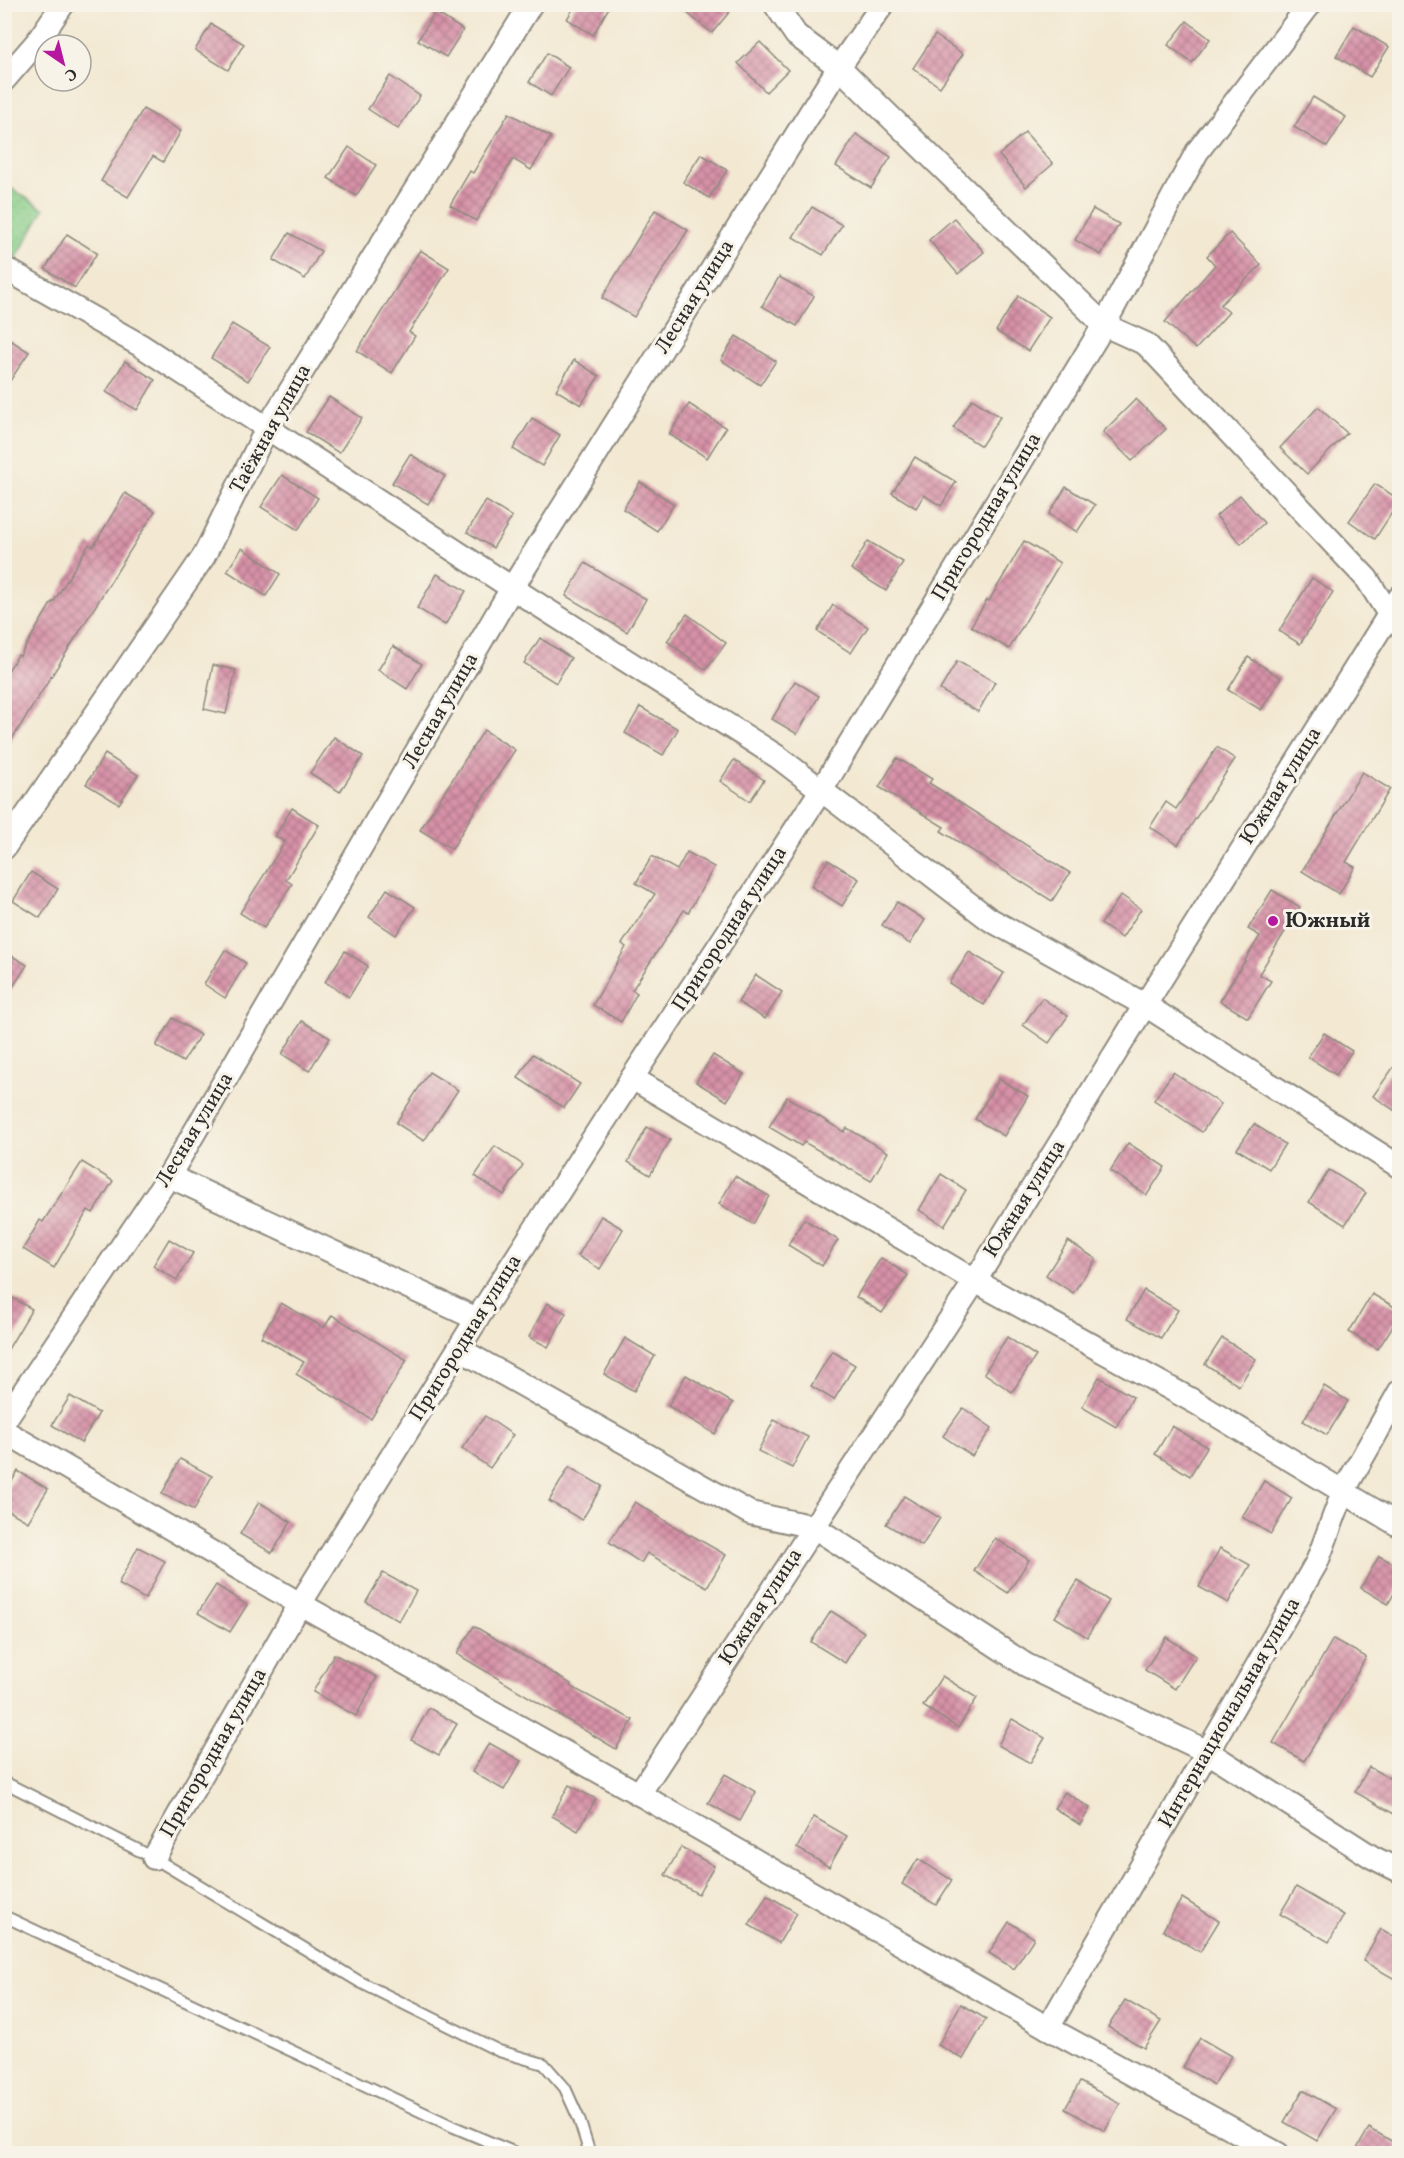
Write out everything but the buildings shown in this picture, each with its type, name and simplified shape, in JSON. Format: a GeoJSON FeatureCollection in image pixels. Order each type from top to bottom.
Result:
{"type":"FeatureCollection","features":[{"type":"Feature","properties":{"kind":"street"},"geometry":{"type":"LineString","coordinates":[[4,80],[37,42],[63,4]]}},
{"type":"Feature","properties":{"kind":"street","name":"Таёжная улица"},"geometry":{"type":"LineString","coordinates":[[4,848],[204,556],[267,428],[531,4]]}},
{"type":"Feature","properties":{"kind":"street"},"geometry":{"type":"LineString","coordinates":[[775,4],[796,35],[839,67],[1104,324],[1146,344],[1396,612]]}},
{"type":"Feature","properties":{"kind":"street","name":"Лесная улица"},"geometry":{"type":"LineString","coordinates":[[4,1421],[169,1176],[512,588],[839,67],[883,4]]}},
{"type":"Feature","properties":{"kind":"street","name":"Пригородная улица"},"geometry":{"type":"LineString","coordinates":[[154,1858],[300,1604],[477,1319],[632,1077],[822,789],[1104,324],[1197,152],[1310,4]]}},
{"type":"Feature","properties":{"kind":"street"},"geometry":{"type":"LineString","coordinates":[[4,268],[140,345],[512,588],[778,757],[989,919],[1144,1005],[1400,1167]]}},
{"type":"Feature","properties":{"kind":"street","name":"Южная улица"},"geometry":{"type":"LineString","coordinates":[[639,1794],[975,1281],[1144,1005],[1396,612]]}},
{"type":"Feature","properties":{"kind":"street"},"geometry":{"type":"LineString","coordinates":[[632,1077],[975,1281],[1195,1402],[1400,1526]]}},
{"type":"Feature","properties":{"kind":"street"},"geometry":{"type":"LineString","coordinates":[[169,1176],[477,1319]]}},
{"type":"Feature","properties":{"kind":"street"},"geometry":{"type":"LineString","coordinates":[[459,1348],[750,1513],[814,1527],[1026,1665],[1208,1752],[1372,1857],[1400,1871]]}},
{"type":"Feature","properties":{"kind":"street","name":"Интернациональная улица"},"geometry":{"type":"LineString","coordinates":[[1048,2028],[1317,1562],[1342,1492],[1400,1391]]}},
{"type":"Feature","properties":{"kind":"street"},"geometry":{"type":"LineString","coordinates":[[4,1431],[300,1604],[639,1794],[1048,2028],[1278,2154]]}},
{"type":"Feature","properties":{"kind":"lane"},"geometry":{"type":"LineString","coordinates":[[4,1782],[154,1858],[360,1982],[499,2051],[544,2064],[565,2088],[579,2119],[590,2154]]}},
{"type":"Feature","properties":{"kind":"lane"},"geometry":{"type":"LineString","coordinates":[[4,1916],[454,2127],[518,2154]]}},
{"type":"Feature","properties":{"kind":"green space"},"geometry":{"type":"Polygon","coordinates":[[[4,184],[44,209],[16,259],[5,252],[4,184]]]}},
{"type":"Feature","properties":{"kind":"place","name":"Южный"},"geometry":{"type":"Point","coordinates":[1273,921]}}]}
